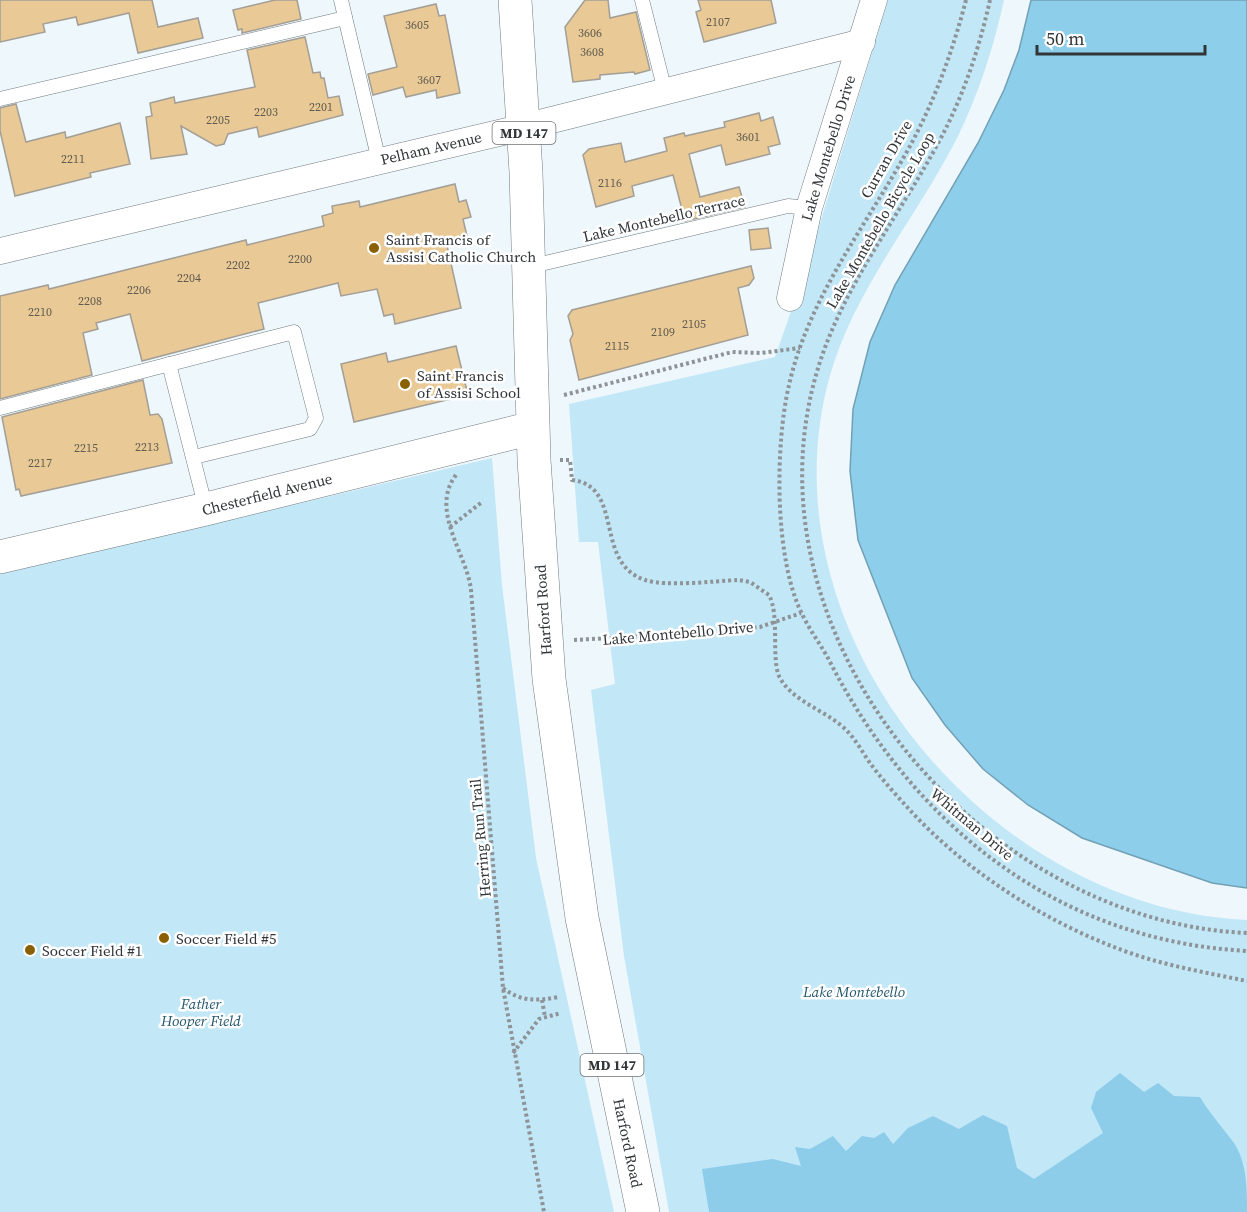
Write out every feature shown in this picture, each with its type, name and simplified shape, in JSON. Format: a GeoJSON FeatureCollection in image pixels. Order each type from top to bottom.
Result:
{"type":"FeatureCollection","features":[{"type":"Feature","properties":{"kind":"main road","name":"Harford Road"},"geometry":{"type":"LineString","coordinates":[[515,0],[524,127],[532,428],[545,640],[560,775],[582,918],[643,1212]]}},
{"type":"Feature","properties":{"kind":"main road","name":"Chesterfield Avenue"},"geometry":{"type":"LineString","coordinates":[[0,557],[206,509],[532,428]]}},
{"type":"Feature","properties":{"kind":"street","name":"Lake Montebello Drive"},"geometry":{"type":"LineString","coordinates":[[790,298],[809,208],[834,120],[862,42],[874,0]]}},
{"type":"Feature","properties":{"kind":"street","name":"Pelham Avenue"},"geometry":{"type":"LineString","coordinates":[[0,251],[524,127],[862,42]]}},
{"type":"Feature","properties":{"kind":"lane"},"geometry":{"type":"LineString","coordinates":[[341,0],[379,161]]}},
{"type":"Feature","properties":{"kind":"lane"},"geometry":{"type":"LineString","coordinates":[[642,0],[665,91]]}},
{"type":"Feature","properties":{"kind":"lane"},"geometry":{"type":"LineString","coordinates":[[0,99],[345,18]]}},
{"type":"Feature","properties":{"kind":"lane","name":"Lake Montebello Terrace"},"geometry":{"type":"LineString","coordinates":[[528,267],[788,206],[809,208]]}},
{"type":"Feature","properties":{"kind":"lane"},"geometry":{"type":"LineString","coordinates":[[0,408],[294,332],[316,418],[310,429],[194,457]]}},
{"type":"Feature","properties":{"kind":"lane"},"geometry":{"type":"LineString","coordinates":[[169,364],[206,509]]}},
{"type":"Feature","properties":{"kind":"path","name":"Curran Drive"},"geometry":{"type":"LineString","coordinates":[[800,348],[809,322],[830,280],[912,142],[944,71],[966,0]]}},
{"type":"Feature","properties":{"kind":"path","name":"Lake Montebello Bicycle Loop"},"geometry":{"type":"LineString","coordinates":[[990,0],[968,75],[944,131],[859,274],[822,354],[812,389],[802,464],[806,536],[816,577],[835,633],[854,674],[874,705],[924,771],[977,823],[1056,878],[1128,910],[1190,928],[1247,933]]}},
{"type":"Feature","properties":{"kind":"path"},"geometry":{"type":"LineString","coordinates":[[564,396],[732,351],[761,353],[800,348],[788,387],[779,468],[788,566],[801,613]]}},
{"type":"Feature","properties":{"kind":"path"},"geometry":{"type":"LineString","coordinates":[[570,460],[572,480],[584,481],[599,494],[615,555],[628,570],[646,581],[738,580],[750,582],[771,598],[777,647],[776,664],[784,684],[837,721],[908,809],[939,838],[998,886],[1052,917],[1115,948],[1195,970],[1247,981]]}},
{"type":"Feature","properties":{"kind":"path","name":"Herring Run Trail"},"geometry":{"type":"LineString","coordinates":[[464,470],[448,484],[446,509],[450,527],[469,573],[503,987],[513,1054],[529,1121],[544,1212]]}},
{"type":"Feature","properties":{"kind":"path"},"geometry":{"type":"LineString","coordinates":[[450,527],[482,502]]}},
{"type":"Feature","properties":{"kind":"path","name":"Lake Montebello Drive"},"geometry":{"type":"LineString","coordinates":[[545,640],[661,637],[760,627],[801,613]]}},
{"type":"Feature","properties":{"kind":"path","name":"Whitman Drive"},"geometry":{"type":"LineString","coordinates":[[801,613],[846,693],[903,776],[938,813],[989,857],[1047,894],[1119,927],[1186,946],[1247,951]]}},
{"type":"Feature","properties":{"kind":"path"},"geometry":{"type":"LineString","coordinates":[[503,987],[515,997],[542,1000],[558,997]]}},
{"type":"Feature","properties":{"kind":"path"},"geometry":{"type":"LineString","coordinates":[[542,1000],[545,1017]]}},
{"type":"Feature","properties":{"kind":"path"},"geometry":{"type":"LineString","coordinates":[[513,1054],[539,1019],[561,1013]]}},
{"type":"Feature","properties":{"kind":"green space","name":"Lake Montebello"},"geometry":{"type":"Polygon","coordinates":[[[888,0],[1004,0],[996,35],[966,120],[942,166],[887,255],[854,315],[829,379],[817,475],[829,570],[863,660],[916,741],[984,811],[1064,867],[1152,904],[1247,920],[1247,1212],[669,1212],[624,956],[591,690],[615,684],[598,542],[579,542],[569,404],[775,357],[807,266],[888,0]]]}},
{"type":"Feature","properties":{"kind":"green space","name":"Father Hooper Field"},"geometry":{"type":"Polygon","coordinates":[[[492,458],[502,585],[536,858],[614,1212],[0,1212],[0,574],[492,458]]]}},
{"type":"Feature","properties":{"kind":"shaded area"},"geometry":{"type":"Polygon","coordinates":[[[1031,0],[1247,0],[1247,888],[1212,883],[1082,838],[1028,805],[983,769],[945,725],[912,678],[858,540],[850,471],[853,409],[870,342],[895,285],[978,143],[1004,90],[1019,50],[1031,0]]]}},
{"type":"Feature","properties":{"kind":"shaded area"},"geometry":{"type":"Polygon","coordinates":[[[1120,1073],[1144,1092],[1158,1083],[1174,1096],[1200,1097],[1234,1143],[1242,1159],[1247,1212],[709,1212],[702,1169],[773,1159],[801,1166],[795,1147],[810,1149],[833,1136],[846,1151],[862,1136],[874,1138],[884,1132],[893,1144],[908,1128],[933,1116],[959,1129],[983,1115],[1007,1126],[1017,1168],[1034,1179],[1103,1133],[1091,1108],[1096,1092],[1120,1073]]]}},
{"type":"Feature","properties":{"kind":"building"},"geometry":{"type":"Polygon","coordinates":[[[0,0],[152,0],[158,27],[198,18],[203,38],[138,53],[129,13],[78,25],[76,17],[43,24],[45,32],[0,42],[0,0]]]}},
{"type":"Feature","properties":{"kind":"building"},"geometry":{"type":"Polygon","coordinates":[[[275,0],[297,0],[301,19],[242,33],[242,29],[238,30],[233,10],[275,0]]]}},
{"type":"Feature","properties":{"kind":"building"},"geometry":{"type":"Polygon","coordinates":[[[585,0],[608,0],[610,18],[636,12],[650,70],[635,74],[634,72],[600,75],[600,79],[573,82],[565,27],[585,0]]]}},
{"type":"Feature","properties":{"kind":"building"},"geometry":{"type":"Polygon","coordinates":[[[698,0],[771,0],[776,23],[704,42],[696,12],[701,10],[698,0]]]}},
{"type":"Feature","properties":{"kind":"building"},"geometry":{"type":"Polygon","coordinates":[[[436,4],[439,16],[445,15],[460,93],[437,98],[436,90],[406,97],[403,87],[373,95],[368,74],[397,67],[384,16],[436,4]]]}},
{"type":"Feature","properties":{"kind":"building"},"geometry":{"type":"Polygon","coordinates":[[[305,37],[313,73],[320,72],[321,78],[324,78],[328,98],[339,96],[343,115],[259,137],[257,127],[228,134],[224,144],[216,146],[181,126],[187,154],[151,159],[146,117],[152,116],[150,103],[174,97],[175,103],[255,87],[247,50],[305,37]]]}},
{"type":"Feature","properties":{"kind":"building"},"geometry":{"type":"Polygon","coordinates":[[[16,104],[26,142],[65,132],[66,138],[120,123],[130,164],[90,173],[91,177],[15,196],[0,131],[0,108],[16,104]]]}},
{"type":"Feature","properties":{"kind":"building"},"geometry":{"type":"Polygon","coordinates":[[[759,113],[761,121],[773,117],[780,144],[768,147],[770,154],[726,165],[721,145],[689,154],[700,197],[739,187],[745,207],[685,221],[673,175],[632,186],[634,196],[596,207],[583,155],[589,149],[621,143],[625,162],[667,151],[664,138],[725,127],[724,122],[759,113]]]}},
{"type":"Feature","properties":{"kind":"building"},"geometry":{"type":"Polygon","coordinates":[[[455,184],[459,202],[466,200],[471,217],[463,219],[467,236],[446,241],[461,308],[395,324],[393,314],[384,316],[377,289],[341,296],[338,283],[258,303],[264,329],[142,361],[130,314],[96,323],[98,329],[83,333],[92,375],[0,399],[0,296],[48,285],[49,289],[246,240],[247,245],[324,226],[322,216],[333,213],[332,206],[359,201],[360,207],[455,184]]]}},
{"type":"Feature","properties":{"kind":"building"},"geometry":{"type":"Polygon","coordinates":[[[768,228],[771,248],[751,250],[749,230],[768,228]]]}},
{"type":"Feature","properties":{"kind":"building"},"geometry":{"type":"Polygon","coordinates":[[[751,266],[754,278],[749,285],[738,288],[748,335],[579,380],[570,340],[573,334],[568,316],[572,310],[751,266]]]}},
{"type":"Feature","properties":{"kind":"building","name":"Saint Francis of Assisi School"},"geometry":{"type":"Polygon","coordinates":[[[456,346],[468,395],[354,422],[341,364],[386,353],[388,362],[456,346]]]}},
{"type":"Feature","properties":{"kind":"building"},"geometry":{"type":"Polygon","coordinates":[[[143,380],[150,415],[158,414],[162,419],[172,463],[21,496],[19,489],[16,490],[2,417],[143,380]]]}},
{"type":"Feature","properties":{"kind":"place","name":"Saint Francis of Assisi Catholic Church"},"geometry":{"type":"Point","coordinates":[374,248]}},
{"type":"Feature","properties":{"kind":"place","name":"Saint Francis of Assisi School"},"geometry":{"type":"Point","coordinates":[405,384]}},
{"type":"Feature","properties":{"kind":"place","name":"Soccer Field #5"},"geometry":{"type":"Point","coordinates":[164,938]}},
{"type":"Feature","properties":{"kind":"place","name":"Soccer Field #1"},"geometry":{"type":"Point","coordinates":[30,950]}}]}
